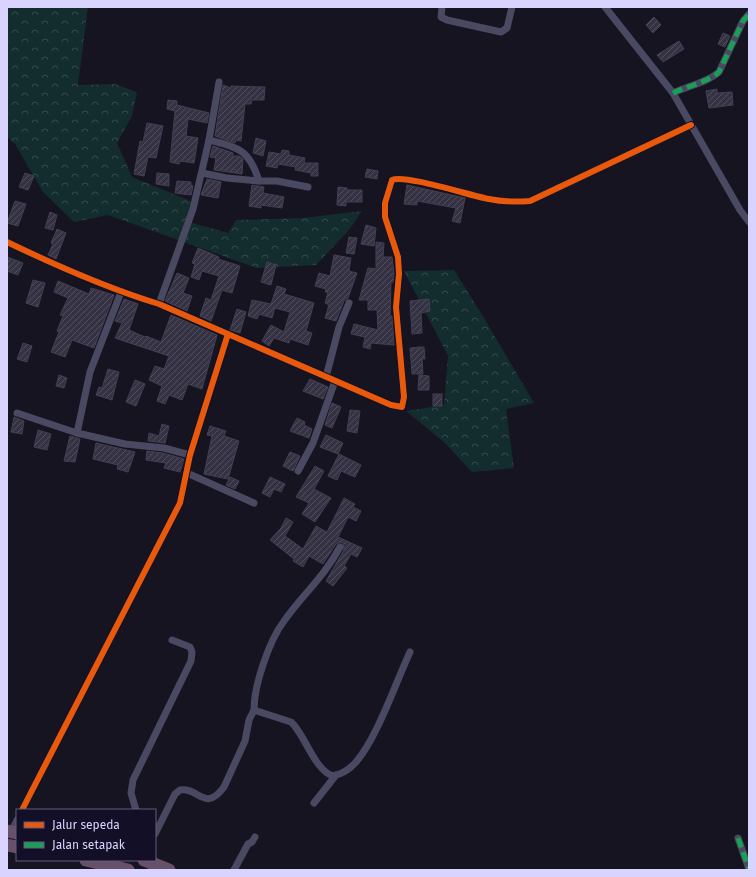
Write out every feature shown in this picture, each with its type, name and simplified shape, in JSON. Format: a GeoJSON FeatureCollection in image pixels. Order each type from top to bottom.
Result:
{"type":"FeatureCollection","features":[{"type":"Feature","properties":{"kind":"highway"},"geometry":{"type":"LineString","coordinates":[[90,861],[128,870]]}},
{"type":"Feature","properties":{"kind":"highway"},"geometry":{"type":"LineString","coordinates":[[146,861],[169,870]]}},
{"type":"Feature","properties":{"kind":"street"},"geometry":{"type":"LineString","coordinates":[[442,7],[441,17],[447,20],[501,32],[507,28],[512,7]]}},
{"type":"Feature","properties":{"kind":"street"},"geometry":{"type":"LineString","coordinates":[[604,7],[673,93],[740,210],[749,222]]}},
{"type":"Feature","properties":{"kind":"street"},"geometry":{"type":"LineString","coordinates":[[673,93],[713,77],[719,72],[743,21],[749,14]]}},
{"type":"Feature","properties":{"kind":"street"},"geometry":{"type":"LineString","coordinates":[[159,304],[193,209],[209,140],[219,82]]}},
{"type":"Feature","properties":{"kind":"street"},"geometry":{"type":"LineString","coordinates":[[7,242],[66,271],[121,292],[159,304],[399,408],[403,406],[396,307],[399,274],[398,257],[385,216],[385,203],[392,180],[396,178],[412,180],[490,199],[509,202],[530,201],[691,125]]}},
{"type":"Feature","properties":{"kind":"street"},"geometry":{"type":"LineString","coordinates":[[209,140],[241,151],[250,158],[259,181]]}},
{"type":"Feature","properties":{"kind":"street"},"geometry":{"type":"LineString","coordinates":[[202,173],[227,178],[277,181],[308,187]]}},
{"type":"Feature","properties":{"kind":"street"},"geometry":{"type":"LineString","coordinates":[[77,433],[90,372],[121,292]]}},
{"type":"Feature","properties":{"kind":"street"},"geometry":{"type":"LineString","coordinates":[[326,377],[339,328],[349,303]]}},
{"type":"Feature","properties":{"kind":"street"},"geometry":{"type":"LineString","coordinates":[[23,809],[180,503],[190,455],[228,334]]}},
{"type":"Feature","properties":{"kind":"street"},"geometry":{"type":"LineString","coordinates":[[298,471],[313,443],[335,381]]}},
{"type":"Feature","properties":{"kind":"street"},"geometry":{"type":"LineString","coordinates":[[16,413],[77,433],[125,444],[164,448],[190,455]]}},
{"type":"Feature","properties":{"kind":"street"},"geometry":{"type":"LineString","coordinates":[[186,473],[254,503]]}},
{"type":"Feature","properties":{"kind":"street"},"geometry":{"type":"LineString","coordinates":[[156,832],[175,794],[180,790],[187,791],[206,799],[215,797],[224,788],[245,741],[249,720],[254,710],[258,678],[278,629],[330,567],[340,547]]}},
{"type":"Feature","properties":{"kind":"street"},"geometry":{"type":"LineString","coordinates":[[136,809],[131,792],[133,780],[191,661],[192,652],[190,647],[172,640]]}},
{"type":"Feature","properties":{"kind":"street"},"geometry":{"type":"LineString","coordinates":[[254,710],[291,722],[296,726],[309,750],[330,775],[343,773],[356,762],[374,733],[410,652]]}},
{"type":"Feature","properties":{"kind":"street"},"geometry":{"type":"LineString","coordinates":[[314,803],[336,775]]}},
{"type":"Feature","properties":{"kind":"street"},"geometry":{"type":"LineString","coordinates":[[12,832],[16,822]]}},
{"type":"Feature","properties":{"kind":"street"},"geometry":{"type":"LineString","coordinates":[[234,870],[248,844],[252,842],[256,836]]}},
{"type":"Feature","properties":{"kind":"street"},"geometry":{"type":"LineString","coordinates":[[738,838],[749,869],[745,870]]}},
{"type":"Feature","properties":{"kind":"green space"},"geometry":{"type":"Polygon","coordinates":[[[7,7],[88,7],[78,85],[115,84],[137,92],[132,116],[117,143],[132,177],[193,202],[189,222],[228,233],[236,220],[303,218],[362,211],[349,230],[316,265],[257,268],[108,215],[74,222],[43,192],[15,144],[7,137],[7,7]]]}},
{"type":"Feature","properties":{"kind":"green space"},"geometry":{"type":"Polygon","coordinates":[[[454,270],[534,403],[506,409],[514,468],[472,472],[445,443],[406,411],[444,405],[448,356],[404,271],[454,270]]]}},
{"type":"Feature","properties":{"kind":"building"},"geometry":{"type":"Polygon","coordinates":[[[654,17],[661,25],[653,33],[646,25],[654,17]]]}},
{"type":"Feature","properties":{"kind":"building"},"geometry":{"type":"Polygon","coordinates":[[[723,33],[730,36],[725,47],[718,44],[723,33]]]}},
{"type":"Feature","properties":{"kind":"building"},"geometry":{"type":"Polygon","coordinates":[[[679,41],[684,49],[663,62],[657,55],[679,41]]]}},
{"type":"Feature","properties":{"kind":"building"},"geometry":{"type":"Polygon","coordinates":[[[223,85],[231,88],[231,86],[265,87],[264,100],[252,100],[251,104],[245,104],[241,141],[236,140],[235,143],[215,136],[223,85]]]}},
{"type":"Feature","properties":{"kind":"building"},"geometry":{"type":"Polygon","coordinates":[[[717,89],[717,93],[732,92],[733,105],[709,108],[706,91],[717,89]]]}},
{"type":"Feature","properties":{"kind":"building"},"geometry":{"type":"Polygon","coordinates":[[[168,100],[177,101],[177,105],[209,113],[207,123],[188,119],[186,136],[198,138],[194,163],[180,161],[179,164],[170,162],[175,111],[167,109],[168,100]]]}},
{"type":"Feature","properties":{"kind":"building"},"geometry":{"type":"Polygon","coordinates":[[[147,123],[163,126],[156,158],[148,157],[144,176],[134,174],[140,141],[143,142],[147,123]]]}},
{"type":"Feature","properties":{"kind":"building"},"geometry":{"type":"Polygon","coordinates":[[[256,138],[266,141],[263,156],[253,153],[256,138]]]}},
{"type":"Feature","properties":{"kind":"building"},"geometry":{"type":"Polygon","coordinates":[[[213,146],[233,153],[233,156],[239,156],[243,159],[242,174],[214,170],[216,158],[210,157],[213,146]]]}},
{"type":"Feature","properties":{"kind":"building"},"geometry":{"type":"Polygon","coordinates":[[[282,150],[289,151],[289,155],[305,158],[304,163],[318,163],[318,176],[311,176],[311,173],[295,170],[296,167],[278,164],[277,168],[266,166],[269,152],[281,154],[282,150]]]}},
{"type":"Feature","properties":{"kind":"building"},"geometry":{"type":"Polygon","coordinates":[[[367,169],[378,171],[377,179],[365,177],[367,169]]]}},
{"type":"Feature","properties":{"kind":"building"},"geometry":{"type":"Polygon","coordinates":[[[25,173],[34,176],[28,190],[19,187],[25,173]]]}},
{"type":"Feature","properties":{"kind":"building"},"geometry":{"type":"Polygon","coordinates":[[[157,173],[169,174],[169,186],[156,184],[157,173]]]}},
{"type":"Feature","properties":{"kind":"building"},"geometry":{"type":"Polygon","coordinates":[[[207,179],[221,182],[218,198],[201,195],[207,179]]]}},
{"type":"Feature","properties":{"kind":"building"},"geometry":{"type":"Polygon","coordinates":[[[177,181],[191,182],[191,185],[193,186],[191,195],[175,193],[177,181]]]}},
{"type":"Feature","properties":{"kind":"building"},"geometry":{"type":"Polygon","coordinates":[[[252,185],[264,187],[263,193],[284,197],[282,208],[261,205],[261,208],[249,206],[252,185]]]}},
{"type":"Feature","properties":{"kind":"building"},"geometry":{"type":"Polygon","coordinates":[[[407,185],[465,198],[460,223],[452,221],[456,208],[417,201],[417,205],[404,204],[407,185]]]}},
{"type":"Feature","properties":{"kind":"building"},"geometry":{"type":"Polygon","coordinates":[[[338,187],[347,188],[347,190],[362,190],[362,202],[346,202],[346,206],[337,205],[338,187]]]}},
{"type":"Feature","properties":{"kind":"building"},"geometry":{"type":"Polygon","coordinates":[[[15,201],[26,204],[18,226],[7,223],[15,201]]]}},
{"type":"Feature","properties":{"kind":"building"},"geometry":{"type":"Polygon","coordinates":[[[50,212],[57,215],[53,230],[45,228],[50,212]]]}},
{"type":"Feature","properties":{"kind":"building"},"geometry":{"type":"Polygon","coordinates":[[[366,225],[376,228],[374,246],[361,244],[366,225]]]}},
{"type":"Feature","properties":{"kind":"building"},"geometry":{"type":"Polygon","coordinates":[[[57,229],[66,233],[56,259],[48,255],[57,229]]]}},
{"type":"Feature","properties":{"kind":"building"},"geometry":{"type":"Polygon","coordinates":[[[349,237],[357,238],[354,254],[346,253],[349,237]]]}},
{"type":"Feature","properties":{"kind":"building"},"geometry":{"type":"Polygon","coordinates":[[[376,242],[384,243],[383,257],[392,257],[394,274],[393,282],[391,282],[390,316],[392,316],[394,345],[371,343],[370,349],[363,347],[365,337],[351,334],[354,324],[378,330],[377,310],[368,310],[368,300],[359,300],[368,268],[376,269],[376,242]]]}},
{"type":"Feature","properties":{"kind":"building"},"geometry":{"type":"Polygon","coordinates":[[[198,248],[219,257],[218,259],[240,266],[232,293],[222,290],[211,321],[200,316],[206,298],[211,300],[219,276],[202,271],[199,280],[191,277],[195,264],[192,263],[198,248]]]}},
{"type":"Feature","properties":{"kind":"building"},"geometry":{"type":"Polygon","coordinates":[[[334,255],[351,258],[349,271],[357,273],[348,298],[344,301],[336,321],[325,318],[329,305],[325,303],[328,292],[325,292],[326,289],[315,286],[319,273],[330,276],[334,255]]]}},
{"type":"Feature","properties":{"kind":"building"},"geometry":{"type":"Polygon","coordinates":[[[7,257],[23,263],[18,275],[7,271],[7,257]]]}},
{"type":"Feature","properties":{"kind":"building"},"geometry":{"type":"Polygon","coordinates":[[[267,262],[276,265],[271,285],[261,282],[267,262]]]}},
{"type":"Feature","properties":{"kind":"building"},"geometry":{"type":"Polygon","coordinates":[[[177,273],[189,278],[183,293],[192,296],[187,311],[165,301],[177,273]]]}},
{"type":"Feature","properties":{"kind":"building"},"geometry":{"type":"Polygon","coordinates":[[[33,280],[45,283],[38,307],[26,303],[33,280]]]}},
{"type":"Feature","properties":{"kind":"building"},"geometry":{"type":"Polygon","coordinates":[[[58,281],[89,294],[91,288],[114,295],[94,348],[72,340],[65,357],[51,352],[59,332],[57,331],[63,316],[60,315],[68,298],[54,292],[58,281]]]}},
{"type":"Feature","properties":{"kind":"building"},"geometry":{"type":"Polygon","coordinates":[[[277,286],[286,289],[284,294],[314,303],[306,331],[312,333],[308,345],[290,339],[289,343],[274,338],[269,346],[262,341],[271,325],[284,332],[290,312],[275,308],[272,318],[259,314],[257,319],[248,316],[252,300],[271,304],[277,286]]]}},
{"type":"Feature","properties":{"kind":"building"},"geometry":{"type":"Polygon","coordinates":[[[124,299],[138,304],[129,330],[145,337],[146,336],[161,342],[171,315],[217,335],[202,389],[188,384],[182,400],[169,395],[165,404],[157,401],[162,386],[149,380],[155,366],[164,369],[169,356],[115,338],[122,323],[115,321],[124,299]]]}},
{"type":"Feature","properties":{"kind":"building"},"geometry":{"type":"Polygon","coordinates":[[[429,299],[430,311],[421,313],[422,333],[412,334],[410,301],[429,299]]]}},
{"type":"Feature","properties":{"kind":"building"},"geometry":{"type":"Polygon","coordinates":[[[237,309],[246,312],[240,333],[230,330],[237,309]]]}},
{"type":"Feature","properties":{"kind":"building"},"geometry":{"type":"Polygon","coordinates":[[[23,343],[32,346],[27,362],[17,359],[23,343]]]}},
{"type":"Feature","properties":{"kind":"building"},"geometry":{"type":"Polygon","coordinates":[[[424,347],[425,359],[422,359],[423,374],[412,374],[410,348],[424,347]]]}},
{"type":"Feature","properties":{"kind":"building"},"geometry":{"type":"Polygon","coordinates":[[[108,369],[119,372],[112,400],[96,395],[99,387],[102,388],[108,369]]]}},
{"type":"Feature","properties":{"kind":"building"},"geometry":{"type":"Polygon","coordinates":[[[59,375],[67,378],[64,388],[56,386],[59,375]]]}},
{"type":"Feature","properties":{"kind":"building"},"geometry":{"type":"Polygon","coordinates":[[[419,375],[429,376],[429,390],[418,390],[419,375]]]}},
{"type":"Feature","properties":{"kind":"building"},"geometry":{"type":"Polygon","coordinates":[[[310,379],[328,387],[323,399],[303,391],[310,379]]]}},
{"type":"Feature","properties":{"kind":"building"},"geometry":{"type":"Polygon","coordinates":[[[135,380],[145,384],[136,406],[126,402],[135,380]]]}},
{"type":"Feature","properties":{"kind":"building"},"geometry":{"type":"Polygon","coordinates":[[[433,394],[442,394],[442,406],[433,406],[433,394]]]}},
{"type":"Feature","properties":{"kind":"building"},"geometry":{"type":"Polygon","coordinates":[[[332,403],[341,407],[332,428],[325,425],[332,403]]]}},
{"type":"Feature","properties":{"kind":"building"},"geometry":{"type":"Polygon","coordinates":[[[350,410],[360,411],[357,433],[347,431],[350,410]]]}},
{"type":"Feature","properties":{"kind":"building"},"geometry":{"type":"Polygon","coordinates":[[[14,417],[24,421],[22,434],[11,432],[14,417]]]}},
{"type":"Feature","properties":{"kind":"building"},"geometry":{"type":"Polygon","coordinates":[[[297,418],[305,422],[304,425],[312,429],[309,438],[290,431],[297,418]]]}},
{"type":"Feature","properties":{"kind":"building"},"geometry":{"type":"Polygon","coordinates":[[[162,424],[169,426],[165,443],[148,441],[149,433],[159,436],[162,424]]]}},
{"type":"Feature","properties":{"kind":"building"},"geometry":{"type":"Polygon","coordinates":[[[210,426],[226,431],[224,436],[239,441],[228,479],[204,474],[212,436],[207,435],[210,426]]]}},
{"type":"Feature","properties":{"kind":"building"},"geometry":{"type":"Polygon","coordinates":[[[38,430],[51,434],[47,450],[34,447],[38,430]]]}},
{"type":"Feature","properties":{"kind":"building"},"geometry":{"type":"Polygon","coordinates":[[[326,435],[343,443],[338,454],[320,447],[326,435]]]}},
{"type":"Feature","properties":{"kind":"building"},"geometry":{"type":"Polygon","coordinates":[[[70,436],[80,439],[75,462],[64,461],[70,436]]]}},
{"type":"Feature","properties":{"kind":"building"},"geometry":{"type":"Polygon","coordinates":[[[96,443],[135,452],[128,472],[117,469],[118,465],[93,459],[96,443]]]}},
{"type":"Feature","properties":{"kind":"building"},"geometry":{"type":"Polygon","coordinates":[[[147,451],[163,453],[184,459],[180,472],[164,468],[166,463],[146,460],[147,451]]]}},
{"type":"Feature","properties":{"kind":"building"},"geometry":{"type":"Polygon","coordinates":[[[290,452],[300,456],[293,471],[283,466],[290,452]]]}},
{"type":"Feature","properties":{"kind":"building"},"geometry":{"type":"Polygon","coordinates":[[[339,454],[361,465],[355,477],[341,471],[337,480],[328,476],[339,454]]]}},
{"type":"Feature","properties":{"kind":"building"},"geometry":{"type":"Polygon","coordinates":[[[315,466],[324,471],[314,489],[331,498],[315,522],[302,514],[309,503],[296,497],[315,466]]]}},
{"type":"Feature","properties":{"kind":"building"},"geometry":{"type":"Polygon","coordinates":[[[230,477],[239,481],[235,489],[226,485],[230,477]]]}},
{"type":"Feature","properties":{"kind":"building"},"geometry":{"type":"Polygon","coordinates":[[[270,477],[285,484],[281,492],[274,489],[270,497],[262,493],[270,477]]]}},
{"type":"Feature","properties":{"kind":"building"},"geometry":{"type":"Polygon","coordinates":[[[344,498],[355,504],[353,507],[361,511],[356,521],[348,517],[338,537],[362,548],[357,557],[351,554],[344,566],[347,568],[333,586],[326,581],[344,550],[343,543],[340,542],[336,544],[323,564],[309,556],[303,567],[293,561],[294,559],[270,540],[281,528],[286,518],[293,522],[285,536],[303,549],[316,526],[327,532],[344,498]]]}},
{"type":"Feature","properties":{"kind":"marked path"},"geometry":{"type":"LineString","coordinates":[[673,93],[704,81],[719,72],[743,21],[749,14]]}},
{"type":"Feature","properties":{"kind":"marked path"},"geometry":{"type":"LineString","coordinates":[[738,838],[749,869]]}},
{"type":"Feature","properties":{"kind":"cycle path"},"geometry":{"type":"LineString","coordinates":[[7,242],[82,276],[159,304],[391,405],[402,407],[404,397],[396,307],[399,274],[398,257],[385,217],[385,203],[392,180],[410,180],[494,200],[510,202],[530,201],[691,125]]}},
{"type":"Feature","properties":{"kind":"cycle path"},"geometry":{"type":"LineString","coordinates":[[23,809],[180,503],[190,455],[228,334]]}}]}
